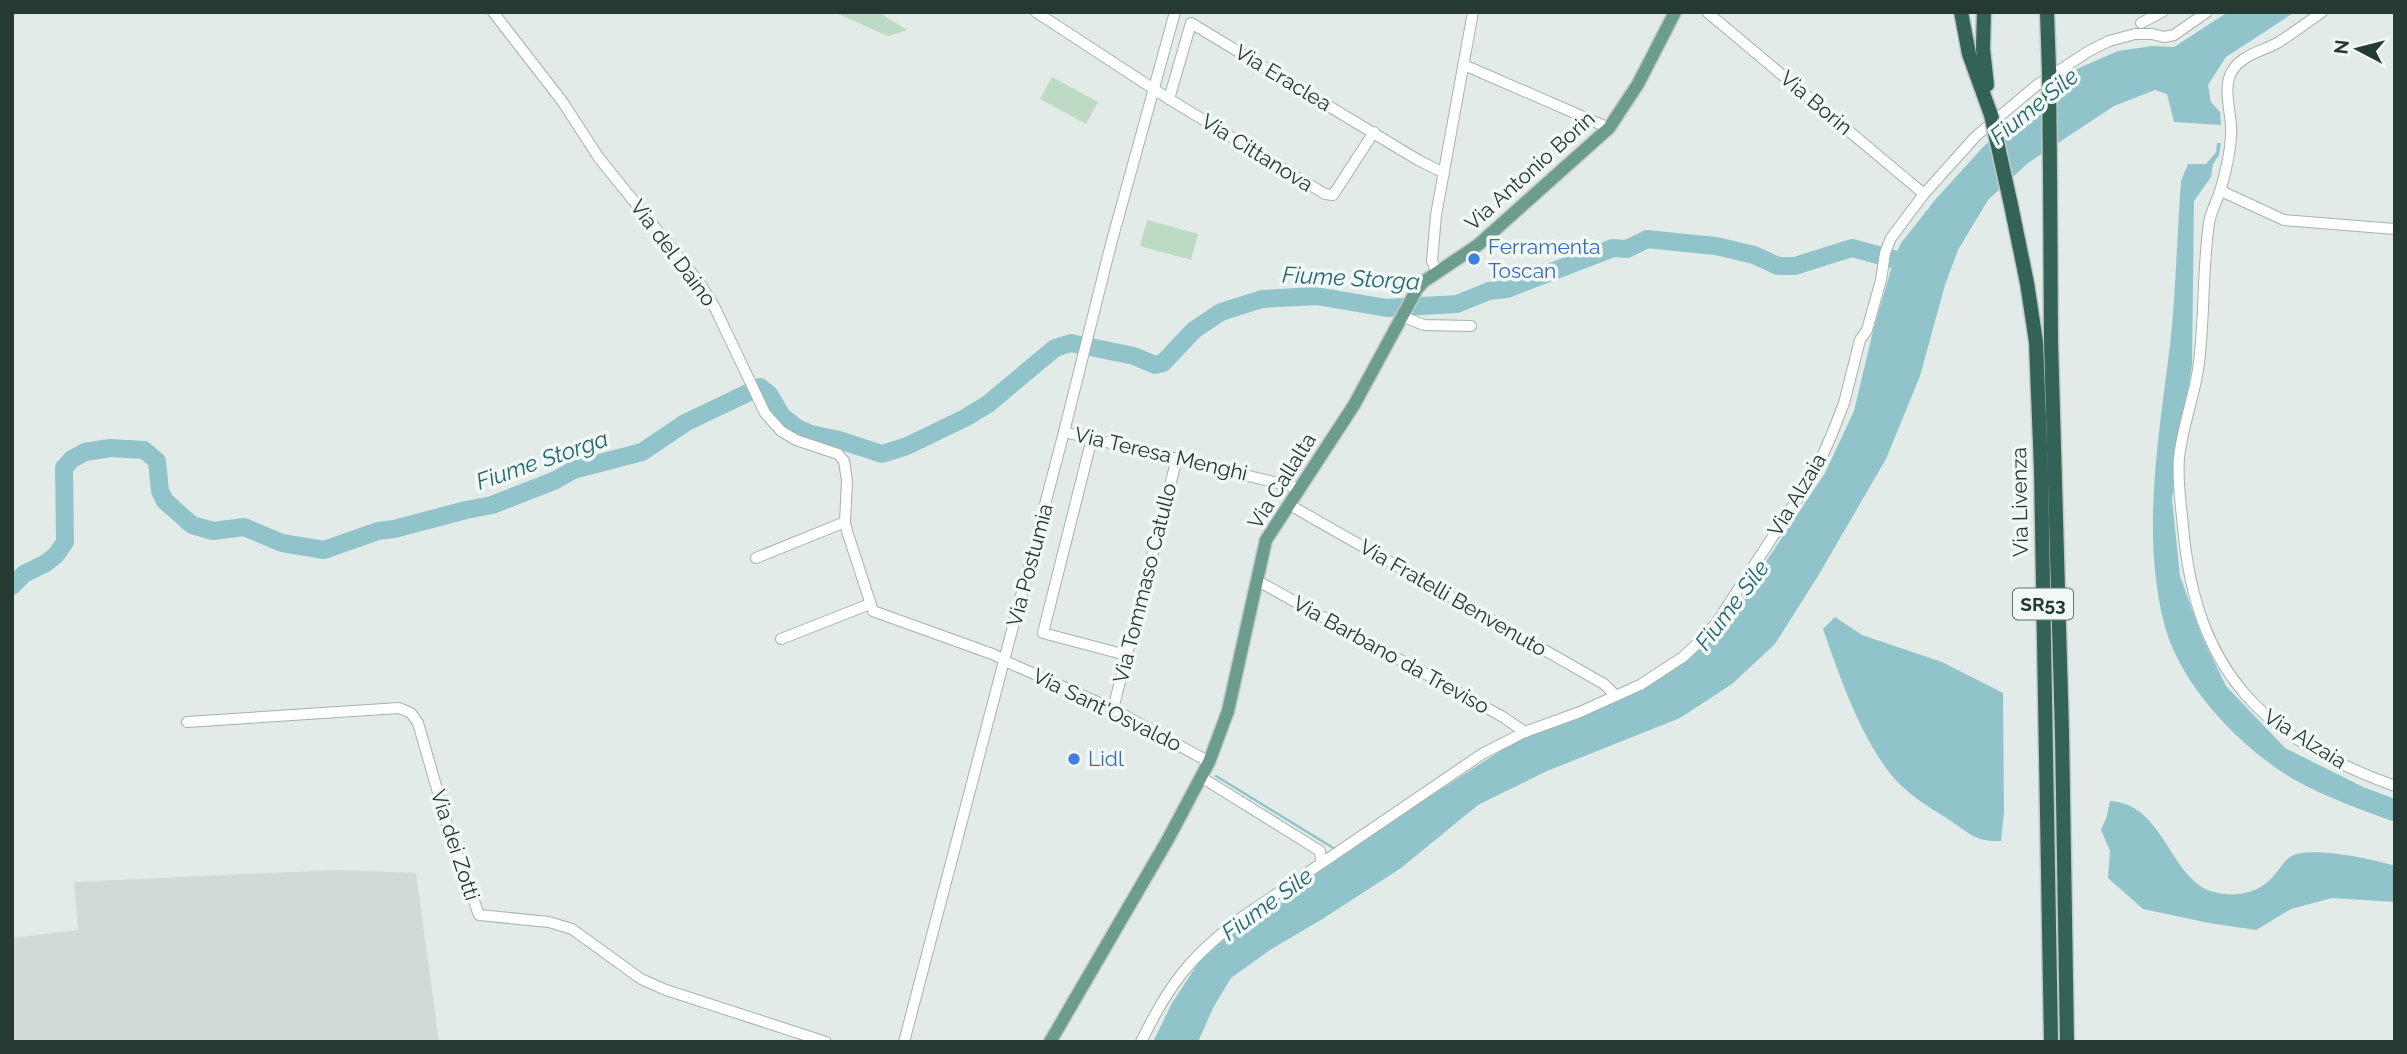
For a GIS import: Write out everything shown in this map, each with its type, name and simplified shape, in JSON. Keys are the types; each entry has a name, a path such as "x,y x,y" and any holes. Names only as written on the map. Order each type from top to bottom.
{"highway":[{"path":"1951,12 1963,46 1969,54"},
{"name":"Via Livenza","path":"1961,12 1969,54 1991,115 2027,283 2036,342 2041,470 2051,1042"},
{"path":"1984,12 1983,49 1991,115"},
{"name":"Via Livenza","path":"2049,12 2051,341 2067,1042"}],"main road":[{"name":"Via Antonio Borin","path":"1437,273 1478,245 1609,128 1638,84 1675,12"},
{"name":"Via Callalta","path":"1050,1042 1167,841 1209,762 1233,691 1266,540 1353,405 1414,294 1423,282 1437,273"}],"street":[{"name":"Via del Daino","path":"493,12 562,101 599,158 699,282 714,306 765,413 781,431 796,440 838,454 844,461 848,481 845,522 877,611"},
{"path":"1036,12 1154,89"},
{"name":"Via Postumia","path":"904,1042 1149,99 1175,12"},
{"path":"1437,273 1432,261 1436,215 1473,12"},
{"name":"Via Borin","path":"1707,12 1924,194"},
{"path":"2141,23 2162,12"},
{"name":"Via Alzaia","path":"1141,1042 1159,1004 1174,982 1210,942 1321,861 1482,754 1525,732 1616,696 1659,674 1701,640 1730,603 1821,458 1844,403 1860,340 1867,330 1891,238 1924,194 1976,136 2037,85 2089,51 2141,23 2164,37 2174,35 2193,16 2207,12"},
{"name":"Via Alzaia","path":"2322,12 2276,44 2252,53 2237,65 2230,75 2228,85 2231,134 2221,191 2209,224 2198,368 2179,459 2186,555 2191,585 2211,642 2243,693 2266,718 2316,751 2342,765 2395,786"},
{"name":"Via Eraclea","path":"1169,99 1191,23 1444,173"},
{"path":"1464,65 1609,128"},
{"name":"Via Cittanova","path":"1154,89 1329,196 1333,195 1374,132"},
{"path":"2221,191 2292,222 2395,229"},
{"path":"1401,315 1424,325 1471,326"},
{"name":"Via Teresa Menghi","path":"1064,432 1299,488"},
{"path":"1092,438 1044,633 1126,655"},
{"name":"Via Tommaso Catullo","path":"1113,709 1177,458"},
{"name":"Via Fratelli Benvenuto","path":"1288,504 1604,684 1616,696"},
{"path":"756,558 845,522"},
{"name":"Via Barbano da Treviso","path":"1256,580 1503,717 1525,732"},
{"path":"781,639 877,611 995,655 1004,661"},
{"name":"Via Sant'Osvaldo","path":"1004,661 1113,709 1209,762"},
{"name":"Via dei Zotti","path":"187,722 399,708 411,713 418,723 449,831 480,915 549,922 572,929 641,979 826,1042"},
{"path":"1201,777 1320,851 1321,861"}],"shaded area":[{"path":"334,870 416,873 439,1042 12,1042 12,938 78,930 74,882"}],"green space":[{"path":"834,12 878,12 907,30 888,36"},
{"path":"1052,77 1098,102 1086,124 1040,99"},
{"path":"1147,220 1198,234 1191,260 1140,246"}],"water":[{"name":"Fiume Sile","path":"2228,12 2295,12 2226,57 2208,85 2211,102 2220,112 2221,125 2174,122 2167,94 2155,90 2114,106 2028,163 1988,200 1958,250 1945,285 1920,376 1886,459 1775,644 1732,684 1680,718 1547,771 1478,805 1401,868 1270,950 1231,978 1213,1008 1198,1042 1153,1042 1172,1003 1199,962 1242,923 1342,853 1511,744 1601,707 1616,696 1673,670 1723,626 1825,473 1854,411 1895,256 1901,243 1935,200 1984,146 2072,71 2118,51 2152,46 2174,47"},
{"path":"2217,143 2221,143 2219,155 2213,164 2211,177 2194,201 2192,365 2172,499 2180,576 2202,637 2226,686 2285,748 2363,787 2395,799 2395,822 2297,781 2255,752 2216,714 2199,693 2172,647 2164,623 2154,554 2154,484 2172,325 2181,181 2188,164 2206,164 2216,152"},
{"path":"1835,617 1862,635 1942,662 2003,693 2004,812 2001,841 1985,840 1967,832 1916,798 1889,772 1859,721 1823,629"},
{"path":"2110,801 2128,805 2143,815 2187,874 2199,885 2214,892 2240,894 2256,889 2270,880 2290,857 2311,852 2357,857 2395,866 2395,902 2332,898 2291,909 2256,930 2143,909 2108,878 2110,851 2101,830"}],"waterway":[{"name":"Fiume Storga","path":"12,586 24,574 56,555 65,542 64,468 72,459 85,452 110,448 144,450 157,461 160,491 165,501 192,525 213,531 244,527 282,543 324,550 378,531 492,505 556,480 573,470 642,452 685,423 760,387 769,394 782,416 797,428 882,454 907,446 988,404 1055,348 1071,343 1134,356 1155,365 1163,363 1194,330 1221,312 1262,299 1316,296 1387,308 1457,304 1489,291 1507,289 1613,248 1627,249 1647,239 1716,246 1754,255 1778,266 1795,266 1852,248 1915,265"},
{"path":"1216,776 1335,849"}],"place":[{"name":"Ferramenta Toscan","path":"1474,259"},
{"name":"Lidl","path":"1074,759"}]}
